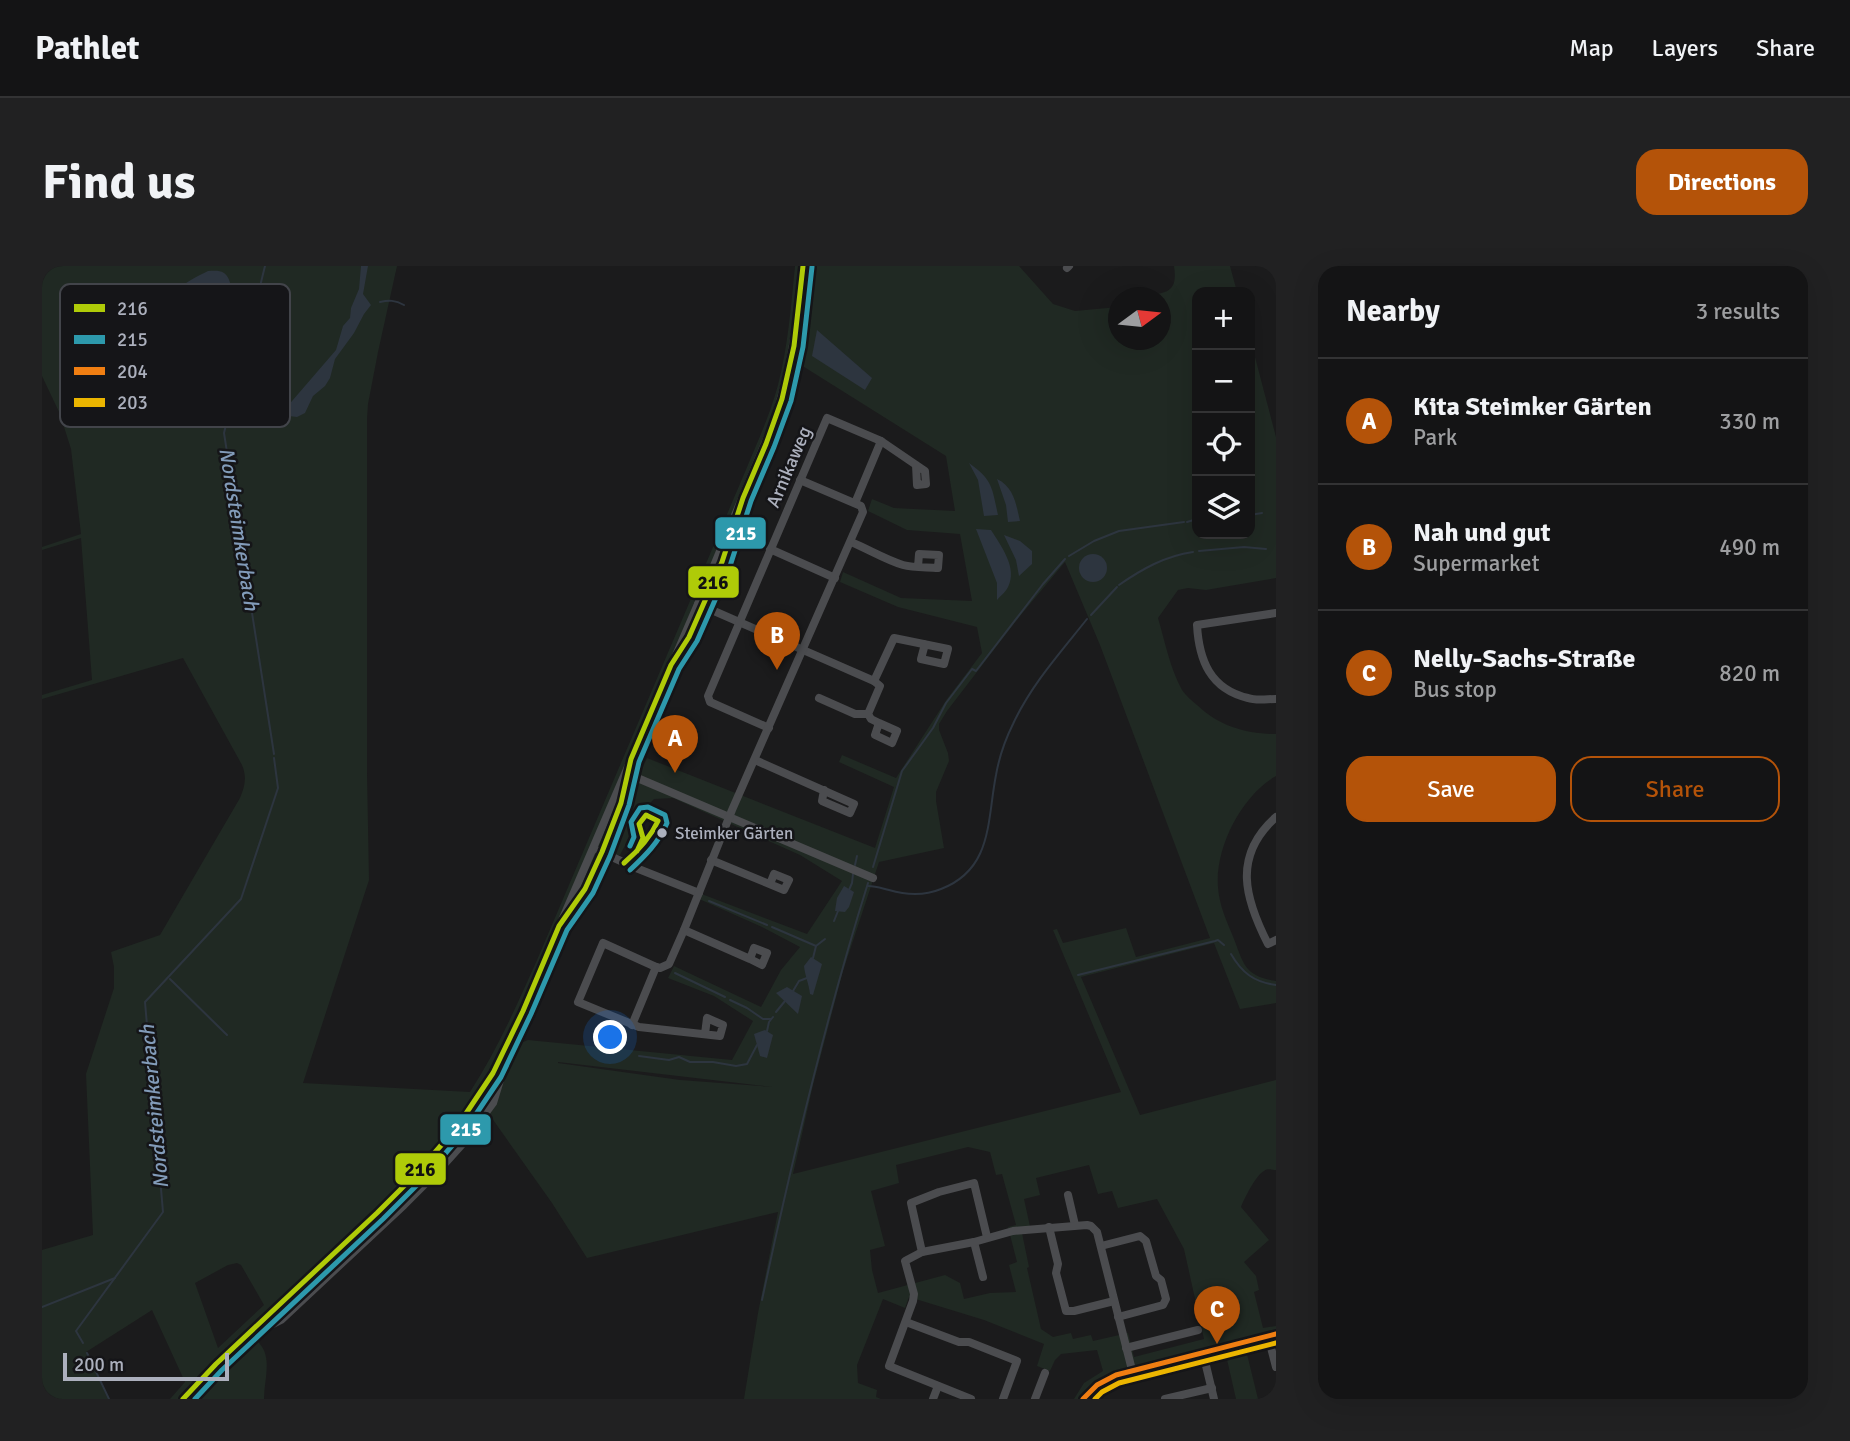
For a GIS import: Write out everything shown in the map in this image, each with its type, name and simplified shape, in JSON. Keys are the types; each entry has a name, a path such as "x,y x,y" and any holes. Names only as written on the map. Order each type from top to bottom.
{"street":[{"path":"183,1399 250,1332 259,1326 281,1320 404,1205 465,1141 493,1103 500,1080 502,1056 671,665 689,637 728,547 743,498 782,399 794,346 803,266"},
{"name":"Arnikaweg","path":"769,728 710,702 708,695 827,418 881,441"},
{"path":"855,503 881,441 916,465"},
{"path":"705,1034 632,1025 578,1002 603,943 656,967 669,964 729,817 851,542 863,512 862,506 800,480"},
{"path":"851,542 904,565 918,566"},
{"path":"770,549 835,578"},
{"path":"701,605 877,683"},
{"path":"1276,612 1197,625 1201,657 1212,677 1225,688 1249,699 1276,699"},
{"path":"868,715 894,638 915,642 948,649 944,664 921,659 925,644"},
{"path":"819,698 855,714 868,715 879,723"},
{"path":"559,926 585,889 602,852 617,813 631,759"},
{"path":"755,760 824,790"},
{"path":"635,778 873,878"},
{"path":"1272,942 1253,914 1247,890 1247,868 1255,843 1276,817"},
{"path":"593,848 699,893"},
{"path":"711,860 770,884"},
{"path":"684,930 750,959"},
{"path":"632,1025 656,967"},
{"path":"922,1252 911,1203 974,1183 987,1237"},
{"path":"1068,1195 1075,1225"},
{"path":"971,1399 889,1366 914,1297 905,1261 922,1252 1013,1231 1087,1224 1094,1228 1101,1246 1132,1370"},
{"path":"1049,1227 1058,1264 1056,1273 1066,1311 1114,1301"},
{"path":"1101,1246 1140,1236 1146,1241 1166,1299 1163,1306 1118,1317"},
{"path":"974,1242 983,1277"},
{"path":"906,1322 959,1342 969,1342 1017,1362 1003,1399"},
{"path":"1126,1348 1198,1330"},
{"path":"1083,1399 1099,1383 1132,1370 1272,1335 1276,1367"},
{"path":"1203,1353 1214,1399"},
{"path":"1035,1399 1045,1373"},
{"path":"933,1399 938,1386"},
{"path":"1165,1399 1212,1388"}],"shaded area":[{"path":"42,266 397,266 367,419 369,880 303,1083 470,1092 498,1044 537,960 763,429 781,370 795,266 1019,266 1053,304 1075,311 1108,308 1108,350 1171,350 1171,287 1175,275 1174,266 1230,266 1236,287 1192,287 1192,539 1255,539 1255,357 1276,437 1276,578 1206,590 1178,590 1158,618 1174,673 1189,698 1224,723 1244,730 1276,734 1276,776 1252,796 1233,824 1221,856 1218,887 1224,913 1247,968 1258,976 1276,981 1276,1003 1240,1009 1214,943 1081,977 1140,1115 1276,1080 1276,1170 1261,1173 1241,1207 1269,1240 1244,1262 1256,1276 1259,1290 1254,1292 1263,1328 1276,1326 1276,1342 1246,1350 1258,1399 1236,1399 1226,1355 1117,1382 1092,1399 1074,1399 1084,1383 1103,1371 1097,1350 1061,1354 1050,1371 1037,1366 1044,1344 984,1320 909,1297 905,1308 883,1299 857,1365 858,1383 877,1390 876,1397 881,1399 744,1399 778,1212 587,1258 484,1107 449,1156 256,1340 265,1353 267,1367 264,1399 170,1399 185,1382 152,1310 86,1352 108,1399 42,1399 42,1250 93,1235 86,1074 114,988 111,952 160,935 240,798 245,778 242,765 183,658 42,699 42,695 92,680 81,538 42,550 42,547 81,534 71,449 64,427 290,427 290,284 60,284 60,414 42,376","holes":["801,365 946,456 955,511 894,508 872,499 868,511 907,530 960,534 972,601 901,598 843,572 840,582 898,607 977,627 982,653 947,699 896,778 842,755 839,762 894,787 875,848 647,758 609,856 620,855 633,830 634,820 654,799 673,798 800,855 842,881 807,934 699,893 697,898 800,947 781,970 761,1007 674,966 668,978 714,996 753,1021 732,1060 528,1040 521,1043 780,436","1065,562 1100,645 1210,938 1136,957 1126,928 1063,943 1057,929 1053,930 1121,1092 793,1174 843,971 879,862 944,848 936,792 949,761 939,724 1020,616","558,1062 773,1087 680,1080","968,1147 990,1152 996,1175 1002,1174 1016,1225 1008,1227 1017,1262 1009,1265 1016,1292 990,1293 964,1299 960,1283 945,1275 878,1293 870,1250 885,1246 871,1191 899,1183 896,1165","1089,1165 1098,1194 1112,1191 1118,1208 1157,1199 1184,1249 1204,1339 1134,1357 1128,1333 1093,1341 1091,1335 1073,1339 1071,1333 1053,1337 1041,1329 1022,1233 1031,1231 1024,1199 1040,1195 1036,1178","237,1263 241,1265 264,1305 218,1348 195,1283"]},
{"path":"361,266 368,266 363,294 371,305 335,359 325,386 313,396 305,413 297,417 290,416 290,403 336,350 359,289"},
{"path":"208,271 216,271 224,273 230,284 186,284"},
{"path":"817,330 872,378 865,390 812,356"},
{"path":"969,463 990,485 998,515 984,516 978,480"},
{"path":"997,479 1011,491 1020,521 1008,522 1006,505"},
{"path":"976,529 991,530 1010,565 1011,580 1006,591 997,600 997,583"},
{"path":"1004,535 1020,541 1032,551 1032,564 1019,576 1016,560"},
{"path":"1093,554 1103,558 1107,568 1103,578 1093,582 1083,578 1079,568 1083,558"},
{"path":"844,886 854,892 849,907 845,912 835,911 837,898"},
{"path":"811,957 822,964 813,995 810,994 804,966"},
{"path":"787,987 802,996 798,1014 776,993"},
{"path":"765,1030 773,1035 767,1058 760,1056 754,1034"}],"waterway":[{"name":"Nordsteimkerbach","path":"261,284 265,266"},
{"path":"380,302 392,301 404,305"},
{"name":"Nordsteimkerbach","path":"225,427 224,433 274,754"},
{"path":"1255,514 1262,513"},
{"path":"1187,522 1192,520"},
{"path":"1069,556 1094,541 1119,531 1184,522"},
{"path":"1199,551 1244,547 1266,549"},
{"path":"1119,585 1154,564 1193,552"},
{"path":"873,867 902,771 933,728 946,703 972,669 976,671 1065,559"},
{"path":"1091,615 1117,587"},
{"path":"868,886 922,894 941,889 958,880 970,869 985,841 997,769 1010,730 1037,683 1087,619"},
{"name":"Nordsteimkerbach","path":"83,1343 76,1331 163,1212 145,1002 241,899 278,788 274,758"},
{"path":"855,865 857,856"},
{"path":"849,890 853,874"},
{"path":"762,1300 810,1090 868,883"},
{"path":"709,901 767,925"},
{"path":"834,921 838,911"},
{"path":"772,927 816,946 825,939"},
{"path":"1078,975 1218,940 1224,945"},
{"path":"813,958 816,946"},
{"path":"1231,954 1249,975 1261,982 1276,985"},
{"path":"675,973 725,997"},
{"path":"793,991 799,981 807,978"},
{"path":"170,979 227,1035"},
{"path":"730,1000 763,1019 771,1019"},
{"path":"776,1012 785,1001"},
{"path":"767,1031 773,1017"},
{"path":"639,1056 669,1060 679,1057 690,1062 736,1066 747,1064 757,1045"},
{"path":"42,1307 115,1278"},
{"name":"Nordsteimkerbach","path":"87,1353 109,1399"}],"transit line":[{"name":"216","path":"183,1399 216,1364 417,1173 457,1127 493,1073 559,926 585,889 602,852 621,803 631,759 671,665 689,637 722,562 743,498 782,399 794,346 803,266"},
{"name":"215","path":"195,1399 222,1370 423,1179 464,1132 501,1077 567,930 593,893 610,856 629,805 639,762 679,669 697,641 730,566 751,501 791,401 803,347 812,267"},
{"name":"215","path":"630,846 634,837 631,822 640,808 648,807 665,815 667,823 660,836 630,870"},
{"name":"216","path":"624,863 634,854 639,849 658,821 646,815 639,824 643,838 637,851"},
{"name":"204","path":"1083,1399 1097,1385 1116,1375 1276,1334"},
{"name":"203","path":"1095,1399 1119,1383 1276,1343"}],"place":[{"name":"Nah und gut","path":"777,670"},
{"name":"Kita Steimker Gärten","path":"675,773"},
{"name":"Steimker Gärten","path":"662,833"},
{"name":"Nelly-Sachs-Straße","path":"1217,1344"}]}
